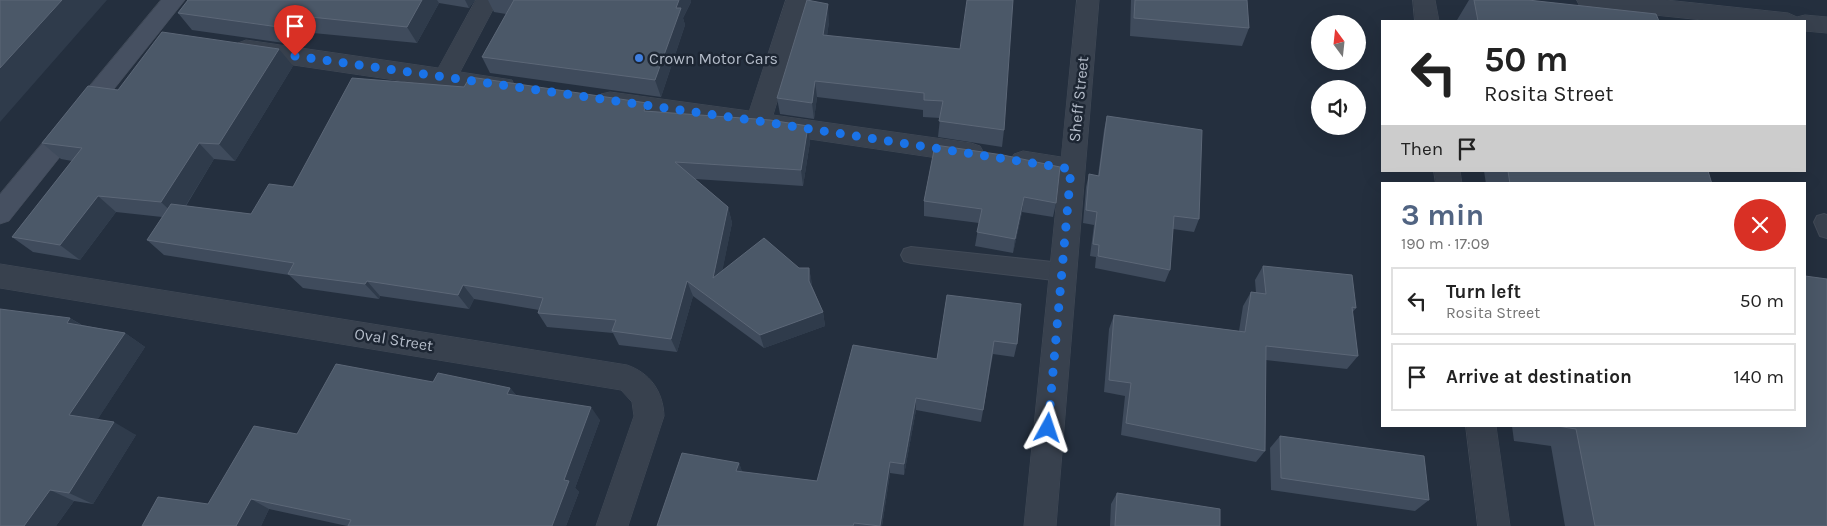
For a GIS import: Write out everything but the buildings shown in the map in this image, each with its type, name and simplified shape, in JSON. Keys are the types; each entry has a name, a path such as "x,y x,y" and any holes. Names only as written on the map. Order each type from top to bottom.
{"street":[{"path":"0,213 174,0"},
{"path":"444,79 486,0"},
{"path":"758,121 796,0"},
{"name":"Sheff Street","path":"1040,526 1071,169 1088,0"},
{"path":"1424,0 1427,20"},
{"path":"1588,0 1778,20"},
{"path":"1806,23 1827,25"},
{"path":"146,34 175,38"},
{"path":"223,46 523,89"},
{"path":"591,98 758,121 1071,169"},
{"name":"Oval Street","path":"0,276 627,378 641,388 649,405 649,416 612,526"},
{"path":"1481,427 1494,526"}],"lane":[{"path":"911,255 1062,272"}],"place":[{"name":"Crown Motor Cars","path":"639,58"}],"route":[{"path":"295,56 444,79 758,121 1071,169 1048,428"}]}
